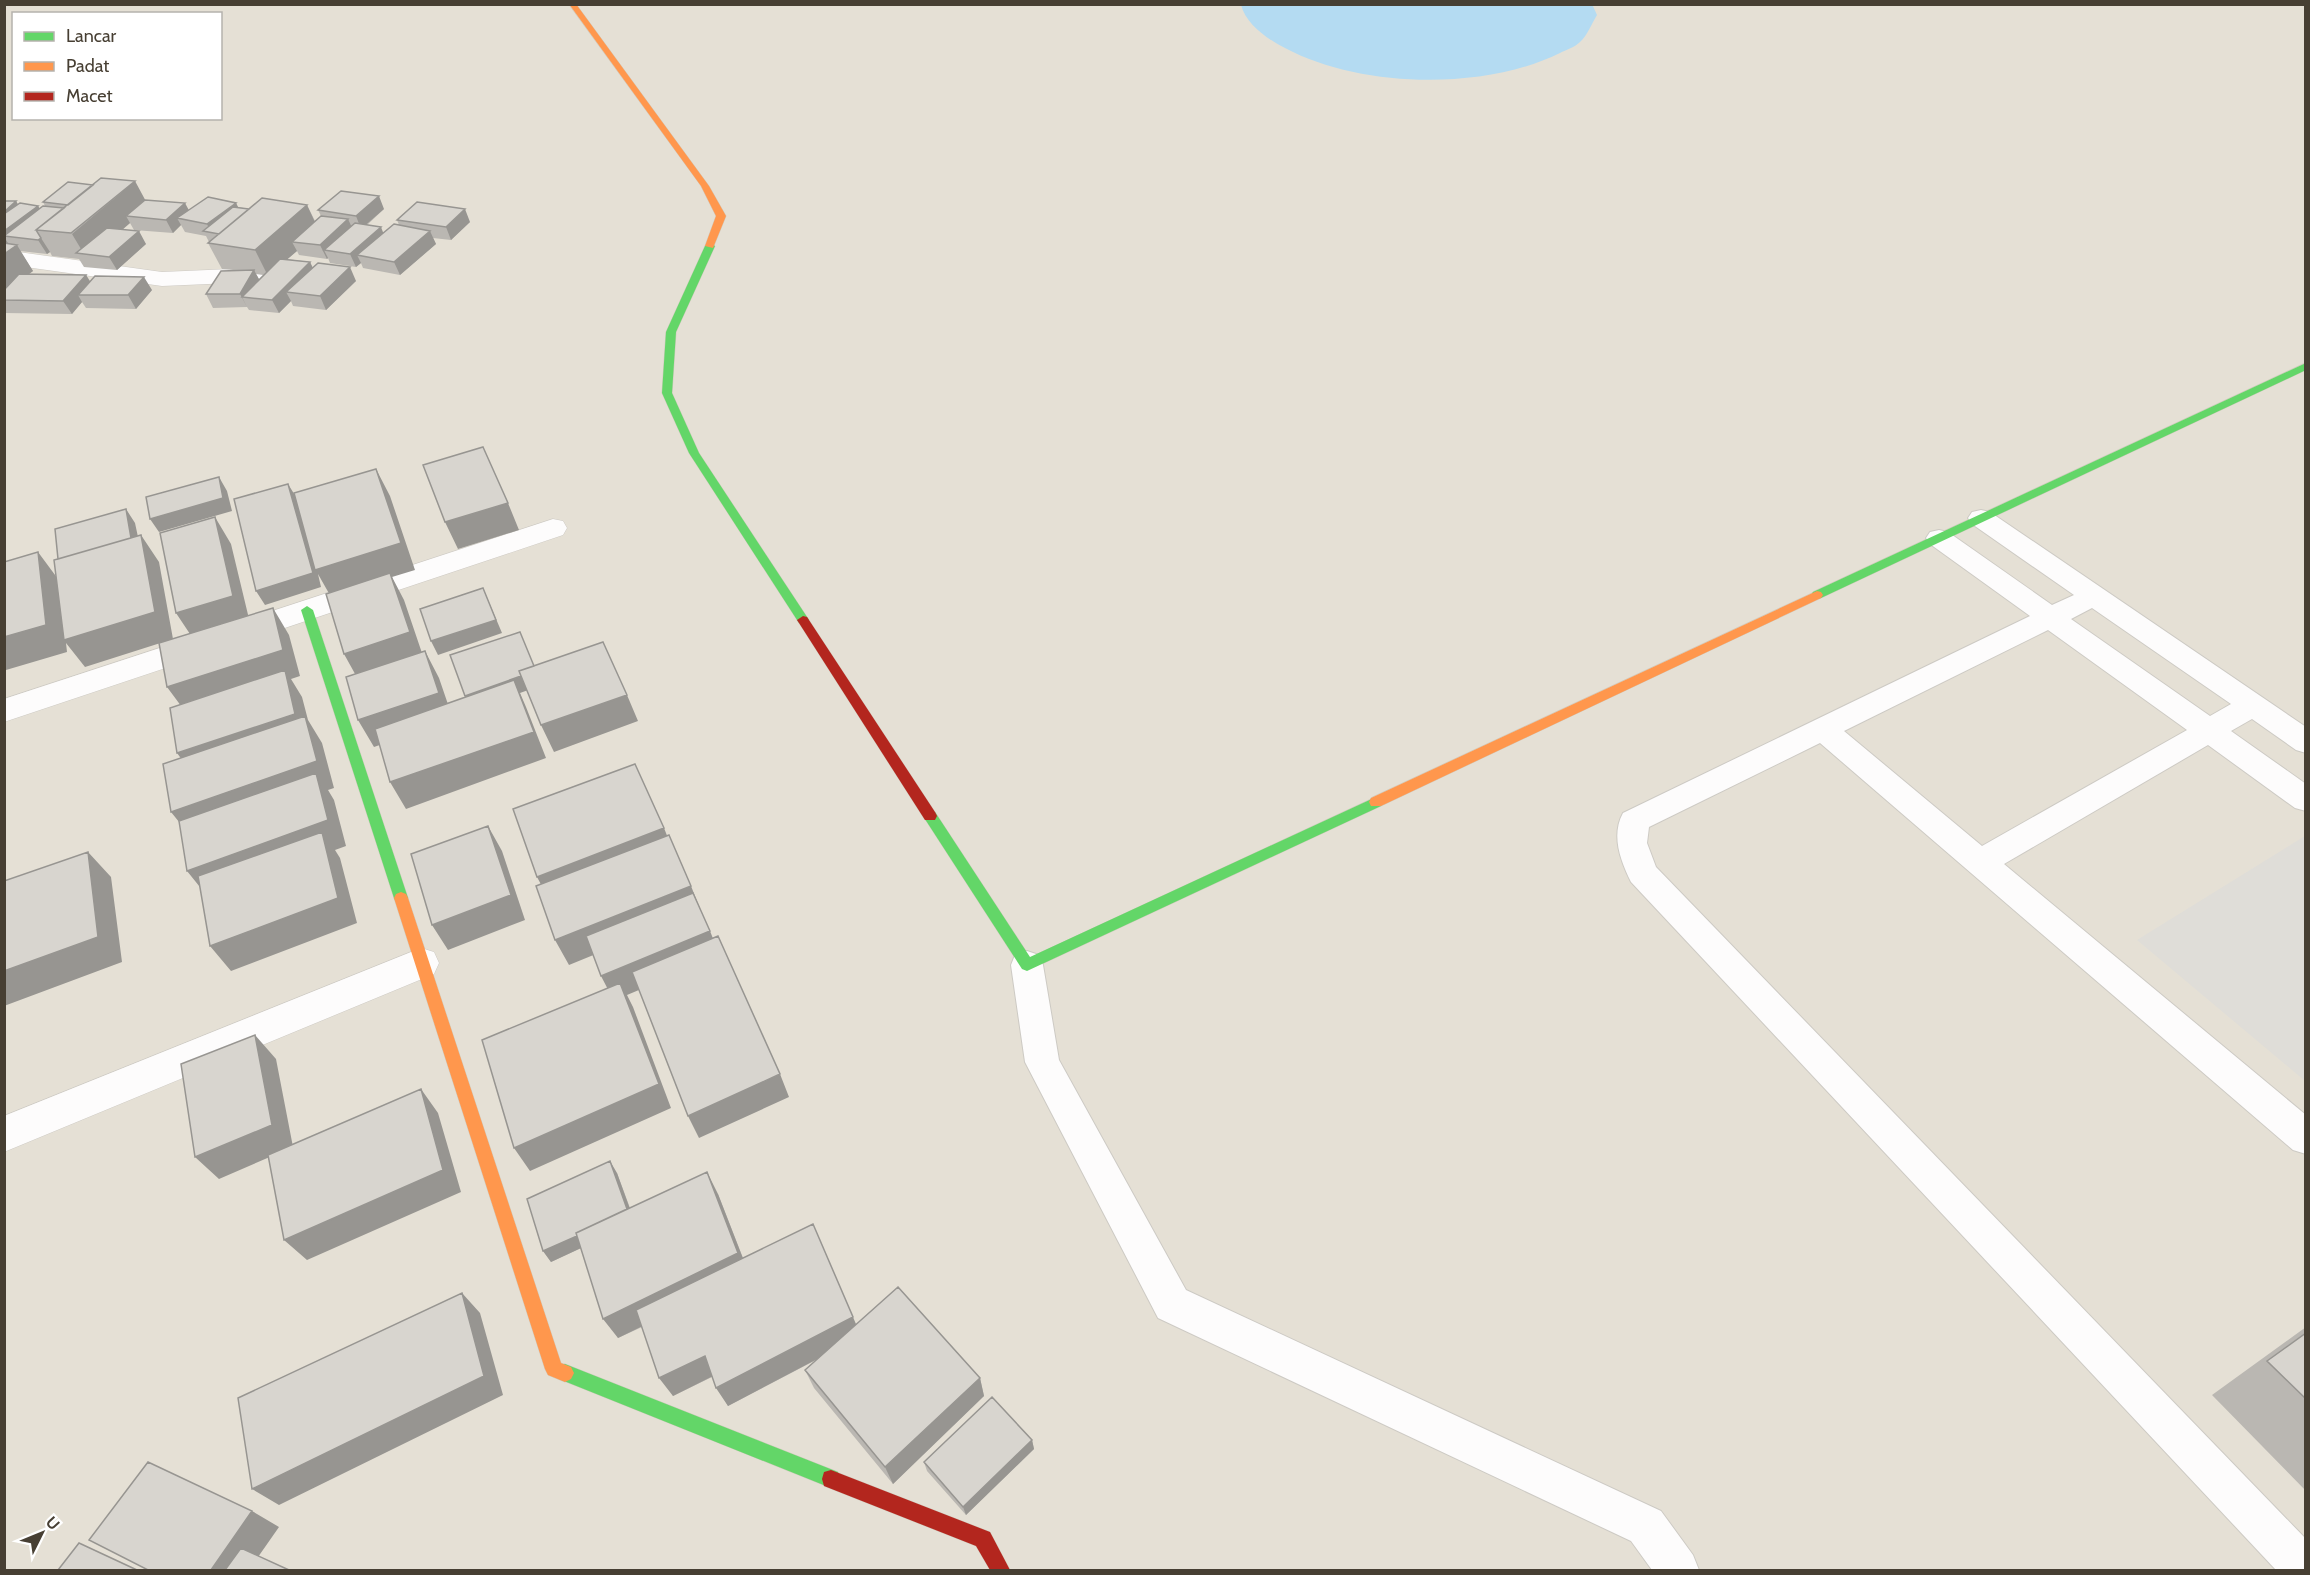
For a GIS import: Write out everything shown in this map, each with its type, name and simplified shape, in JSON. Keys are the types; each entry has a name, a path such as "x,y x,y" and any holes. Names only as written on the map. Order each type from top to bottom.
{"street":[{"path":"572,4 705,186 720,216 708,250 671,332 666,393 694,453 1027,965 2306,366"},
{"path":"4,257 162,279 254,275"},
{"path":"4,711 553,528"},
{"path":"306,610 554,1369 983,1539 1000,1570"},
{"path":"5,1134 421,963"}],"lane":[{"path":"1981,518 2306,742"},
{"path":"1939,538 2306,800"},
{"path":"2094,596 1634,821 1632,843 1642,873 2305,1570"},
{"path":"1980,862 2253,705"},
{"path":"1823,729 2306,1138"},
{"path":"1027,965 1042,1062 1172,1304 1646,1526 1678,1570"}],"shaded area":[{"path":"5,5 2305,5 2305,1570 5,1570"},
{"path":"2305,836 2305,1081 2137,940"}],"water":[{"path":"1592,4 1597,15 1585,36 1576,45 1560,53 1529,65 1495,74 1459,79 1422,80 1349,71 1315,61 1285,48 1264,35 1252,25 1241,5"}],"building":[{"path":"101,178 135,181 71,233 36,230"},
{"path":"68,182 93,185 68,205 43,202"},
{"path":"341,191 379,196 356,216 318,210"},
{"path":"208,197 236,203 207,224 177,218"},
{"path":"262,198 307,205 255,250 208,243"},
{"path":"145,200 185,203 166,220 126,216"},
{"path":"4,201 16,201 4,212"},
{"path":"417,202 465,209 446,227 397,220"},
{"path":"20,203 38,206 4,231 4,214"},
{"path":"43,206 64,208 36,230 41,238 38,240 4,236"},
{"path":"233,207 249,209 219,234 203,231"},
{"path":"321,216 348,219 320,245 292,242"},
{"path":"355,223 381,227 350,254 324,250"},
{"path":"394,224 430,231 394,262 357,255"},
{"path":"107,228 139,231 109,257 76,253"},
{"path":"4,243 17,245 4,254"},
{"path":"280,259 310,262 272,300 242,297"},
{"path":"318,263 350,267 320,296 286,292"},
{"path":"254,270 240,294 206,294 221,271"},
{"path":"19,274 86,275 63,301 4,300 4,290"},
{"path":"95,276 144,277 128,295 78,295"},
{"path":"483,447 508,503 445,522 423,465"},
{"path":"376,469 401,543 315,570 294,493"},
{"path":"219,477 223,498 150,519 146,497"},
{"path":"288,484 313,573 256,591 234,499"},
{"path":"126,509 131,538 58,559 55,529"},
{"path":"215,517 233,596 176,613 160,533"},
{"path":"141,535 155,612 64,640 54,560"},
{"path":"38,552 46,625 4,637 4,562"},
{"path":"390,573 410,632 344,654 326,594"},
{"path":"483,588 496,620 431,641 420,609"},
{"path":"273,608 283,650 167,687 159,643"},
{"path":"520,632 534,666 519,671 521,676 465,696 450,655"},
{"path":"603,642 627,695 541,725 519,671"},
{"path":"425,651 439,693 358,720 346,677"},
{"path":"285,670 295,714 177,753 170,708"},
{"path":"514,680 534,732 390,782 375,729"},
{"path":"305,716 317,761 171,812 163,764"},
{"path":"635,764 664,828 537,877 513,809"},
{"path":"316,773 328,820 187,871 179,821"},
{"path":"488,826 511,895 432,925 411,854"},
{"path":"322,832 338,898 210,946 198,876"},
{"path":"669,835 691,886 555,940 536,886"},
{"path":"88,852 98,937 4,971 4,881"},
{"path":"693,893 710,931 601,976 586,936"},
{"path":"718,936 780,1074 688,1116 632,972"},
{"path":"620,983 659,1084 514,1148 482,1040"},
{"path":"255,1035 272,1125 195,1157 181,1064"},
{"path":"421,1089 443,1170 284,1240 268,1155"},
{"path":"610,1161 627,1209 543,1251 527,1199"},
{"path":"707,1172 738,1253 603,1319 576,1233"},
{"path":"813,1224 853,1317 716,1388 705,1356 659,1378 636,1310"},
{"path":"898,1287 980,1378 885,1467 805,1370"},
{"path":"462,1293 484,1376 252,1489 238,1398"},
{"path":"2306,1333 2306,1399 2267,1361"},
{"path":"992,1397 1032,1440 963,1507 924,1462"},
{"path":"148,1462 252,1511 211,1570 148,1570 89,1540"},
{"path":"79,1543 137,1570 58,1570"},
{"path":"241,1548 289,1570 225,1570"}],"traffic: fast":[{"path":"710,246 671,332 667,393 694,453 803,620"},
{"path":"1817,595 2306,366"},
{"path":"307,610 401,898"},
{"path":"930,816 1027,965 1376,802"},
{"path":"565,1373 831,1479"}],"traffic: slow":[{"path":"572,4 705,186 721,216 710,246"},
{"path":"1376,802 1817,595"},
{"path":"401,898 554,1369 565,1373"}],"traffic: jam":[{"path":"803,620 930,816"},
{"path":"831,1479 983,1539 1000,1570"}]}
